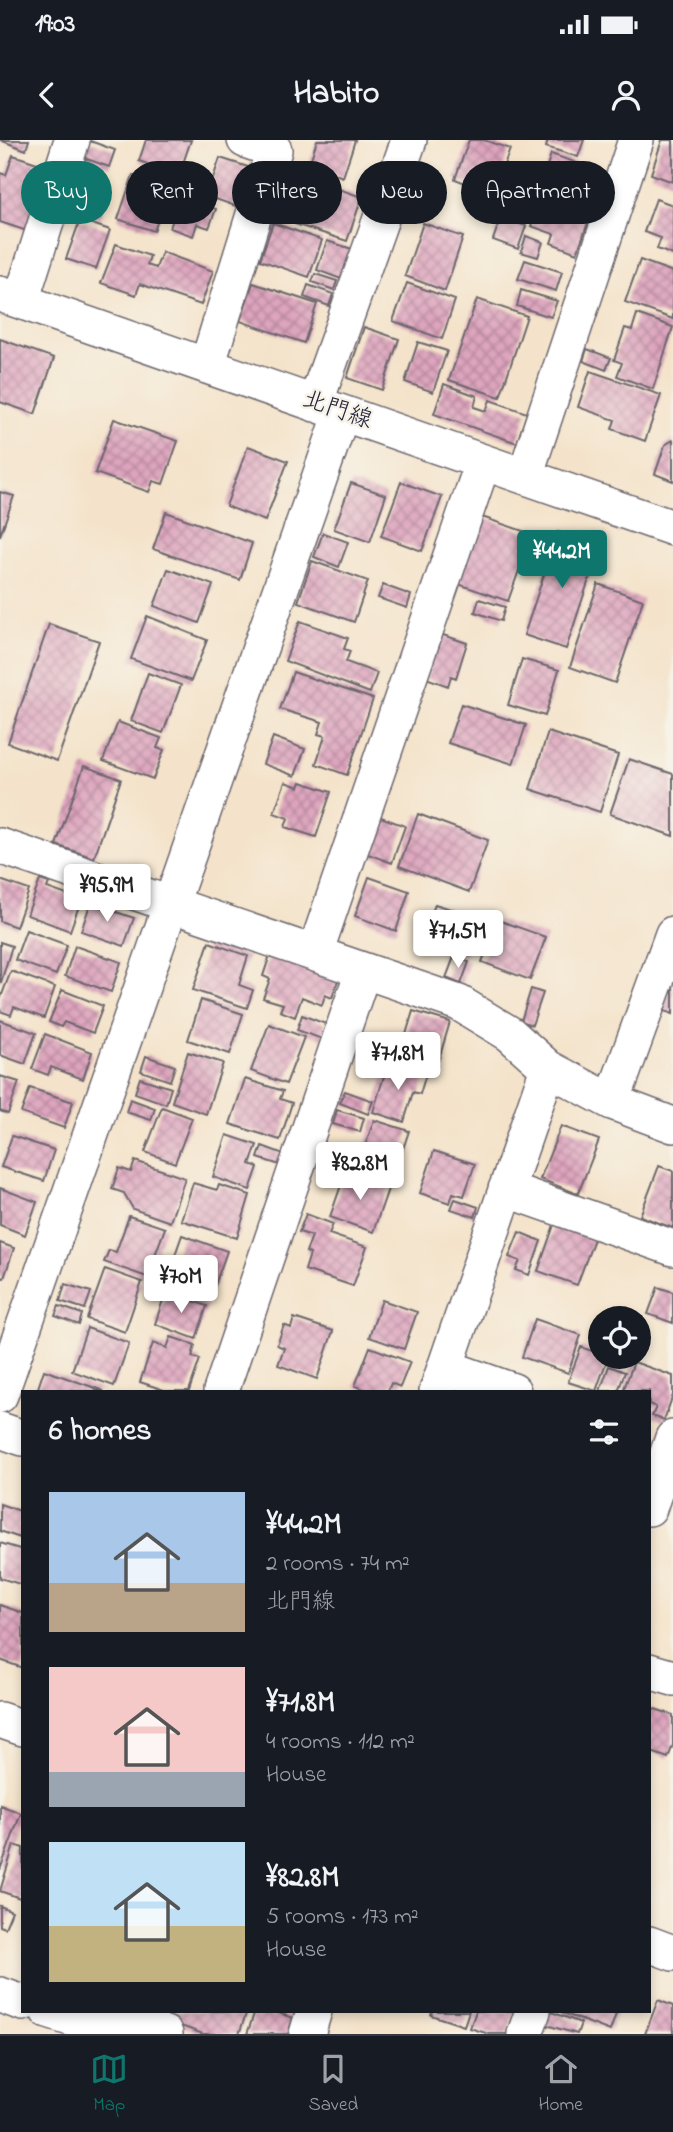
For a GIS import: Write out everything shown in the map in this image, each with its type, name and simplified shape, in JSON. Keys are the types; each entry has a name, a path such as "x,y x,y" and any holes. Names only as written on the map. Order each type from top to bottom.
{"street":[{"path":"10,298 72,140"},
{"path":"207,366 274,150 245,140"},
{"path":"0,1395 169,905 329,408 410,140"},
{"path":"525,476 636,140"},
{"name":"北門線","path":"10,298 673,527"},
{"path":"315,953 483,461"},
{"path":"0,846 459,1003 510,1034 548,1068 612,1102 673,1125"},
{"path":"612,1102 673,934"},
{"path":"222,1390 363,971"},
{"path":"507,1390 441,1379 548,1068"},
{"path":"506,1189 673,1248"},
{"path":"0,1430 21,1437"},
{"path":"651,1500 666,1444"},
{"path":"651,1672 673,1678"},
{"path":"0,1720 21,1727"},
{"path":"651,1945 673,1953"},
{"path":"0,1995 21,2002"},
{"path":"58,2013 165,2034"},
{"path":"307,2034 313,2013"},
{"path":"525,2034 532,2013"}],"building":[{"path":"0,140 29,140 26,150"},
{"path":"146,140 191,140 184,161 139,161"},
{"path":"317,140 355,140 343,177 342,161 310,161"},
{"path":"469,140 484,140 510,149 505,161 461,161"},
{"path":"548,140 584,140 578,157 546,147"},
{"path":"662,140 673,140 673,182 651,174"},
{"path":"90,141 115,150 111,161 84,158"},
{"path":"551,154 571,161 549,161"},
{"path":"13,155 31,161 21,161 21,224 33,224 30,232 0,222 0,173 6,175"},
{"path":"220,158 232,162 232,205 218,200"},
{"path":"461,162 461,181 455,179"},
{"path":"342,190 356,195 356,215 347,241 295,224 342,224"},
{"path":"126,196 126,222 118,219"},
{"path":"656,199 673,205 673,255 657,249 661,238 644,232"},
{"path":"79,224 92,224 110,230 96,269 66,259"},
{"path":"133,224 157,224 154,231"},
{"path":"171,224 197,224 193,236 170,228"},
{"path":"273,224 322,240 309,277 260,260"},
{"path":"423,224 463,237 445,291 405,276"},
{"path":"499,224 526,226 518,249 493,240"},
{"path":"587,224 577,253 551,243 554,234 531,226"},
{"path":"526,236 543,242 538,257 521,252"},
{"path":"327,241 352,249 341,279 317,270"},
{"path":"116,244 150,256 147,265 156,268 162,252 213,271 201,305 140,284 136,295 101,283"},
{"path":"525,260 562,272 556,291 518,279"},
{"path":"640,260 673,272 673,319 625,302"},
{"path":"315,274 337,281 334,290 312,282"},
{"path":"253,283 317,304 304,343 240,321"},
{"path":"407,283 455,300 442,339 393,321"},
{"path":"308,285 333,294 329,306 304,297"},
{"path":"521,290 557,301 551,317 517,306"},
{"path":"477,299 527,316 500,397 449,380"},
{"path":"637,314 673,327 653,389 617,376 622,363 614,360 625,328 632,330"},
{"path":"364,327 399,339 382,390 347,378"},
{"path":"0,339 54,358 35,414 0,402"},
{"path":"418,342 447,351 433,392 405,382"},
{"path":"587,349 611,358 606,370 583,361"},
{"path":"590,371 661,395 645,441 612,429 615,420 578,407"},
{"path":"444,384 477,396 474,407 486,411 490,400 527,413 517,443 434,414"},
{"path":"114,419 178,441 163,484 153,481 149,492 95,473"},
{"path":"673,440 673,481 655,474 665,445"},
{"path":"248,446 288,461 265,521 226,506"},
{"path":"401,482 442,497 422,551 381,536"},
{"path":"351,483 386,495 370,542 334,529"},
{"path":"0,492 14,496 0,536"},
{"path":"166,512 252,543 240,580 153,549"},
{"path":"482,517 532,534 508,601 458,584"},
{"path":"558,532 600,546 566,649 524,635"},
{"path":"323,533 348,542 339,567 314,557"},
{"path":"312,561 368,581 354,622 298,602"},
{"path":"168,569 213,585 199,623 154,606"},
{"path":"598,584 643,600 615,683 570,667"},
{"path":"383,585 411,595 407,608 378,598"},
{"path":"479,599 505,607 501,621 475,612"},
{"path":"147,616 207,640 191,681 131,659"},
{"path":"300,621 348,638 344,649 350,651 346,662 377,673 370,693 285,661"},
{"path":"49,624 99,641 57,761 8,743"},
{"path":"440,634 467,643 456,678 451,676 448,686 426,678"},
{"path":"522,659 559,670 545,716 508,705"},
{"path":"293,672 373,699 347,775 316,764 325,736 318,734 322,722 280,709"},
{"path":"148,673 181,685 163,733 131,721"},
{"path":"461,704 526,725 513,764 448,743"},
{"path":"118,722 161,738 157,748 164,750 153,779 103,761"},
{"path":"548,732 618,755 600,812 530,789"},
{"path":"273,737 305,749 295,776 263,764"},
{"path":"629,759 673,774 673,836 610,814"},
{"path":"84,766 121,779 94,858 56,845"},
{"path":"285,782 299,787 301,782 331,792 316,837 285,827 288,818 274,813"},
{"path":"418,814 488,840 469,892 399,866"},
{"path":"378,816 405,826 392,863 365,853"},
{"path":"369,877 409,891 396,931 355,916"},
{"path":"0,880 29,890 16,927 0,921"},
{"path":"40,880 49,883 47,888 81,900 70,931 27,915"},
{"path":"92,899 100,902 98,906 134,918 124,946 81,931"},
{"path":"435,904 478,918 465,956 422,942"},
{"path":"498,920 546,937 530,980 482,962"},
{"path":"26,930 67,945 56,975 15,960"},
{"path":"0,942 12,946 1,982 0,982"},
{"path":"209,942 248,956 239,985 253,990 247,1008 193,990"},
{"path":"75,946 121,962 111,992 65,976"},
{"path":"270,955 338,980 332,998 325,995 322,1005 302,997 295,1017 280,1011 283,1004 263,998 270,979 263,976"},
{"path":"454,957 469,962 461,984 446,978"},
{"path":"11,971 55,987 44,1018 14,1007 11,1015 0,1011 0,1000"},
{"path":"673,982 673,1014 662,1010"},
{"path":"531,989 543,993 532,1025 521,1021"},
{"path":"62,990 103,1006 93,1033 64,1022 61,1027 49,1022"},
{"path":"201,1000 243,1014 230,1054 188,1040"},
{"path":"413,1011 450,1022 436,1069 399,1058"},
{"path":"302,1015 326,1024 322,1039 297,1030"},
{"path":"0,1020 36,1033 25,1064 0,1055"},
{"path":"269,1024 304,1037 286,1084 251,1071"},
{"path":"45,1034 92,1052 83,1079 51,1067 48,1075 32,1069"},
{"path":"188,1052 223,1063 206,1114 172,1102"},
{"path":"146,1056 175,1066 170,1081 141,1071"},
{"path":"388,1063 426,1074 420,1094 413,1092 404,1122 373,1112"},
{"path":"0,1076 19,1082 8,1114 0,1111"},
{"path":"140,1078 171,1088 166,1104 135,1093"},
{"path":"245,1079 283,1091 280,1099 292,1103 280,1140 230,1124"},
{"path":"30,1088 73,1102 64,1128 21,1113"},
{"path":"345,1091 373,1101 368,1114 340,1103"},
{"path":"130,1099 155,1108 151,1120 126,1112"},
{"path":"162,1107 192,1118 175,1163 145,1152"},
{"path":"337,1110 364,1118 360,1132 333,1124"},
{"path":"374,1120 409,1131 395,1173 360,1161"},
{"path":"561,1126 599,1140 578,1194 540,1179"},
{"path":"227,1135 257,1145 250,1164 258,1167 250,1190 213,1177"},
{"path":"12,1136 54,1150 44,1181 1,1167"},
{"path":"262,1146 284,1154 280,1165 258,1158"},
{"path":"434,1151 475,1164 464,1196 453,1193 450,1203 420,1193"},
{"path":"135,1161 185,1178 170,1222 133,1209 124,1193 112,1189 119,1168 131,1172"},
{"path":"659,1166 673,1171 673,1228 640,1216"},
{"path":"346,1171 389,1186 373,1232 330,1217"},
{"path":"193,1183 217,1190 219,1185 250,1195 237,1238 181,1220"},
{"path":"0,1188 37,1202 25,1235 0,1225"},
{"path":"455,1199 478,1207 475,1217 451,1209"},
{"path":"306,1214 333,1224 329,1234 367,1247 353,1286 305,1270 310,1254 306,1252 312,1236 299,1232"},
{"path":"129,1216 165,1228 147,1277 104,1262 109,1250 116,1252"},
{"path":"555,1222 595,1236 577,1285 538,1271"},
{"path":"519,1232 541,1241 529,1275 516,1270 520,1261 509,1257"},
{"path":"182,1235 227,1251 214,1288 169,1272"},
{"path":"0,1243 14,1248 4,1278 0,1277"},
{"path":"105,1269 142,1282 125,1332 87,1319"},
{"path":"65,1284 91,1292 85,1309 60,1301"},
{"path":"658,1287 673,1292 673,1323 651,1315 651,1306"},
{"path":"166,1291 207,1306 196,1339 155,1324"},
{"path":"382,1300 417,1312 404,1349 369,1337"},
{"path":"59,1306 82,1314 79,1325 55,1316"},
{"path":"294,1318 333,1331 317,1379 278,1365 284,1348 277,1345 284,1325 291,1328"},
{"path":"535,1319 581,1335 568,1373 522,1357"},
{"path":"87,1328 129,1343 114,1386 72,1371"},
{"path":"171,1337 195,1345 192,1357 200,1359 189,1390 164,1390 140,1382 153,1343 167,1348"},
{"path":"370,1347 410,1362 400,1387 391,1383 388,1390 366,1390 355,1386"},
{"path":"581,1347 588,1350 588,1369 604,1369 596,1390 568,1382"},
{"path":"651,1368 673,1376 673,1395 664,1420 652,1416 656,1407 651,1405 651,1390 623,1390 631,1369"},
{"path":"608,1369 625,1372 618,1390 600,1390"},
{"path":"44,1370 101,1390 37,1390"},
{"path":"0,1504 21,1511 21,1538 0,1531"},
{"path":"0,1543 21,1549 21,1584 0,1578"},
{"path":"0,1605 21,1612 21,1667 0,1660"},
{"path":"651,1708 673,1715 673,1745 668,1758 651,1752"},
{"path":"0,1805 21,1813 0,1870"},
{"path":"14,1845 21,1847 21,1898 0,1891"},
{"path":"0,1906 12,1911 5,1928 0,1926"},
{"path":"658,2000 673,2006 673,2034 645,2034"},
{"path":"145,2013 246,2013 239,2034 203,2034"},
{"path":"254,2013 279,2013 293,2018 288,2034 247,2034"},
{"path":"432,2013 468,2013 464,2026"},
{"path":"475,2013 514,2013 507,2034 489,2034 470,2028"},
{"path":"548,2013 581,2023 577,2034 543,2024"},
{"path":"563,2013 616,2013 610,2031"}]}
